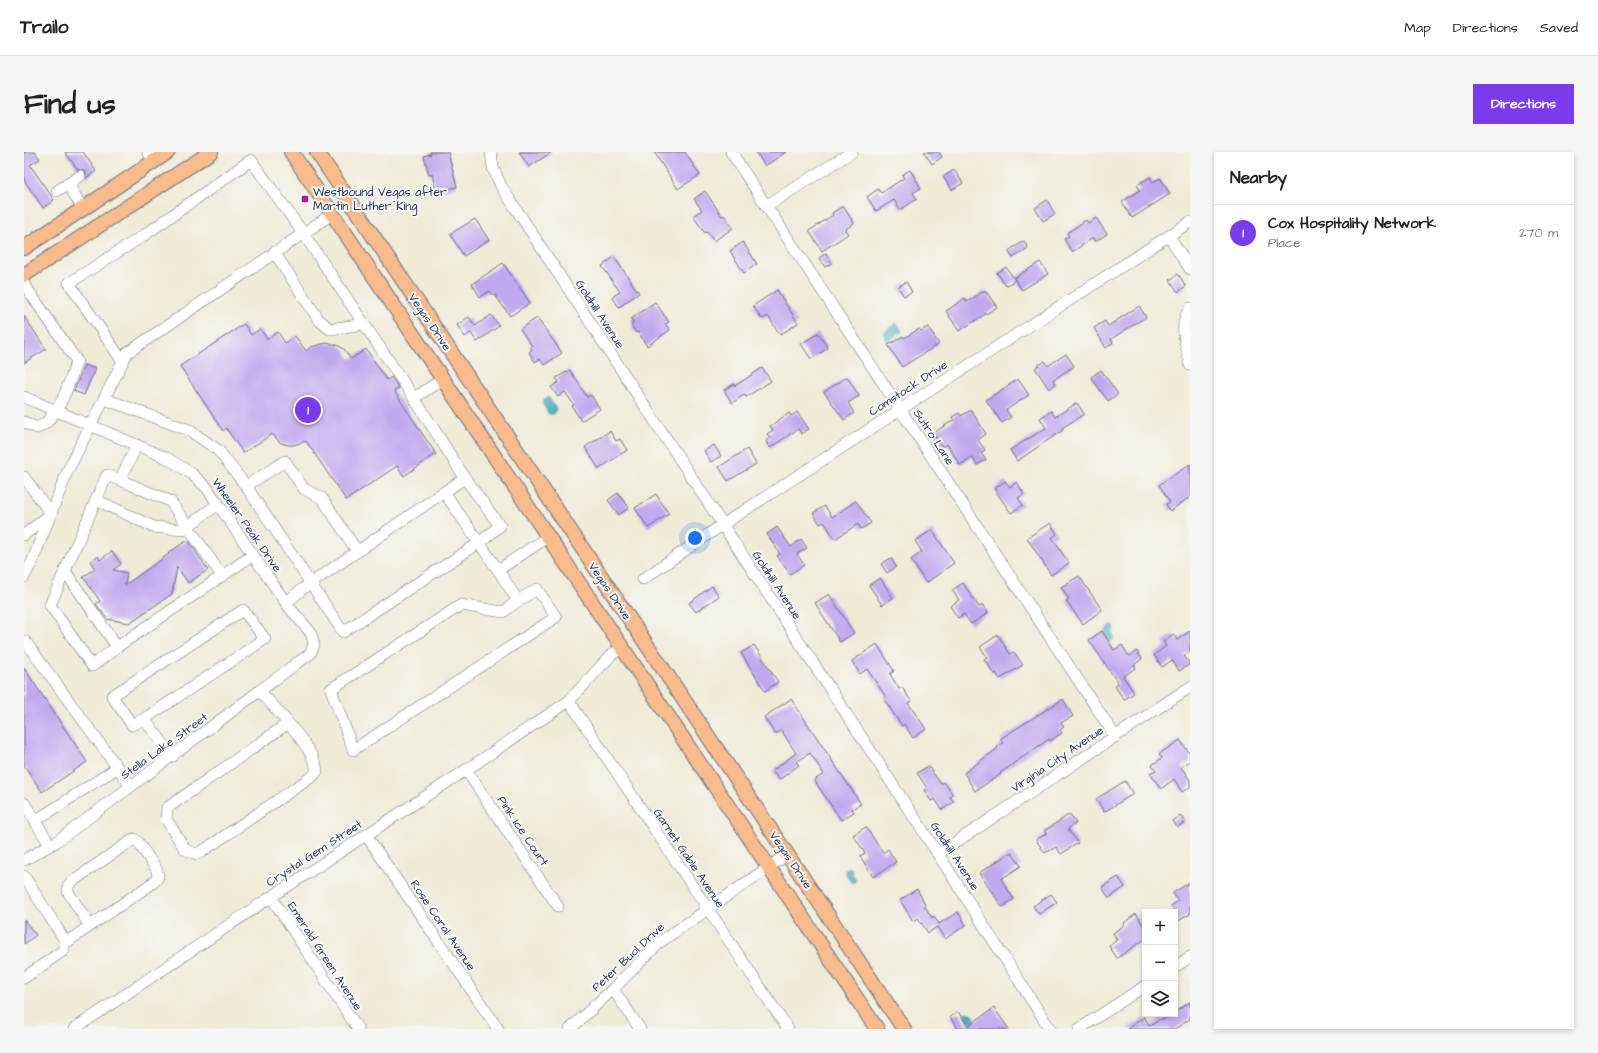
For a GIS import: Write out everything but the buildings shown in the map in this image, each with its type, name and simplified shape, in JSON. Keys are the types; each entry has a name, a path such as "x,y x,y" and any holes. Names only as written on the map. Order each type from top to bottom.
{"main road":[{"path":"24,248 83,209 151,157 168,152"},
{"path":"24,275 210,152"},
{"name":"Vegas Drive","path":"291,152 877,1029"},
{"name":"Vegas Drive","path":"317,152 904,1029"},
{"path":"548,537 566,524"}],"street":[{"name":"Goldhill Avenue","path":"491,152 493,168 501,186 938,854 1050,1029"},
{"name":"Sutro Lane","path":"731,152 1116,736"},
{"path":"766,206 852,152"},
{"path":"104,399 189,430 218,450 246,486 343,632 479,543 500,526 465,478 414,398 303,233 251,160 143,236 69,283 123,362"},
{"path":"57,191 80,176"},
{"path":"68,184 83,209"},
{"path":"24,577 68,470 92,426 127,354 274,252 332,214"},
{"name":"Comstock Drive","path":"643,579 722,525 1190,222"},
{"path":"1169,236 1190,269"},
{"path":"274,252 319,320 330,328 364,324"},
{"path":"24,284 77,361 57,410 42,426 37,428 24,422"},
{"path":"1190,308 1185,315 1182,327 1190,365"},
{"path":"414,398 442,379"},
{"name":"Wheeler Peak Drive","path":"24,396 167,458 192,474 207,488 286,603 311,633 314,646"},
{"path":"120,480 137,445"},
{"path":"246,486 285,462 304,489 322,498 357,551"},
{"path":"222,576 170,501 107,475 50,605 92,666 117,647 222,576 253,555"},
{"path":"24,477 51,514"},
{"path":"286,603 310,583 465,478"},
{"path":"444,492 518,601"},
{"path":"96,500 154,527 183,530 218,504"},
{"path":"24,534 51,514"},
{"path":"498,570 548,537"},
{"path":"65,571 117,647"},
{"path":"537,588 556,617 353,750 331,689 461,605 503,612 518,601 537,588"},
{"path":"243,610 264,639 144,719 132,725 112,696 243,610"},
{"path":"24,642 25,641 131,786"},
{"name":"Stella Lake Street","path":"24,860 50,845 173,756 310,654 314,646"},
{"name":"Crystal Gem Street","path":"74,1029 271,897 569,701 612,654 623,648"},
{"name":"Virginia City Avenue","path":"938,854 1190,687"},
{"path":"260,691 287,724 293,728 305,744 316,763 317,771 313,776 201,852 197,854 185,849 166,819 167,808 287,724"},
{"name":"Garnet Gable Avenue","path":"569,701 788,1029"},
{"path":"144,719 173,756"},
{"path":"35,821 117,768"},
{"name":"Pink Ice Court","path":"466,770 558,906"},
{"path":"24,803 50,845"},
{"name":"Rose Coral Avenue","path":"366,835 498,1029"},
{"path":"64,944 154,882 158,877 157,870 138,842 134,839 71,882 68,886 68,892 90,926"},
{"name":"Peter Buol Drive","path":"570,1029 660,942 707,908 788,854"},
{"path":"24,876 64,940 64,950 24,978"},
{"name":"Emerald Green Avenue","path":"271,897 358,1029"},
{"path":"1178,965 1190,957"},
{"path":"1079,1029 1142,988"},
{"path":"613,989 640,1029"}],"water":[{"path":"897,323 902,331 888,341 883,333"},
{"path":"546,398 549,398 556,409 554,414 549,414 542,403"},
{"path":"1110,625 1115,626 1112,633 1114,636 1112,641 1106,639 1103,634"},
{"path":"848,867 852,869 852,874 856,879 855,882 851,882 845,874 845,870"},
{"path":"965,1012 973,1014 976,1022 974,1025 968,1020"}],"place":[{"name":"Westbound Vegas after Martin Luther King","path":"305,199"},
{"name":"Cox Hospitality Network","path":"308,410"}]}
